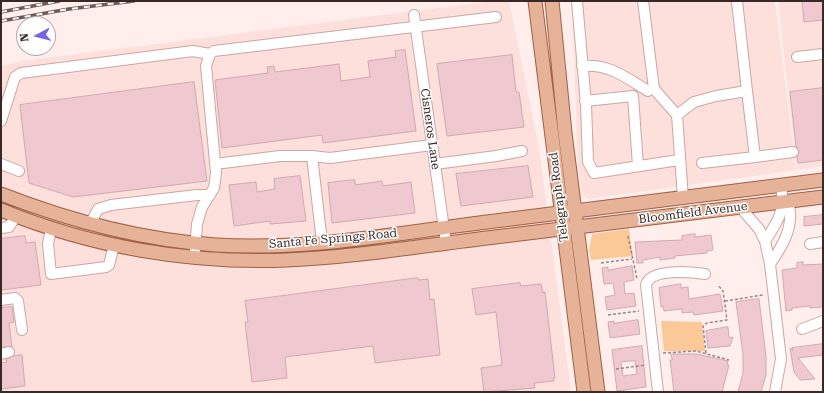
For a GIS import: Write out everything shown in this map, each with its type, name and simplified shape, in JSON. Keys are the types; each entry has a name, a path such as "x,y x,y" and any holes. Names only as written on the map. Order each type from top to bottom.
{"main road":[{"name":"Telegraph Road","path":"535,1 584,392"},
{"name":"Telegraph Road","path":"552,1 575,211 598,392"},
{"name":"Bloomfield Avenue","path":"575,211 823,180"},
{"name":"Santa Fe Springs Road","path":"1,194 38,209 90,224 152,237 217,245 274,245 322,242 575,211"},
{"name":"Bloomfield Avenue","path":"563,229 823,197"},
{"name":"Santa Fe Springs Road","path":"1,210 51,229 114,245 150,252 194,257 255,260 288,260 563,229"}],"street":[{"path":"577,1 588,162 594,173 679,160"},
{"path":"643,1 651,90"},
{"path":"737,1 755,157"},
{"name":"Cisneros Lane","path":"414,15 446,243"},
{"path":"194,257 197,224 202,207 214,188 216,164 206,66 210,54 214,51 496,16"},
{"path":"1,121 16,77 21,74 194,51 210,54"},
{"path":"797,57 823,54"},
{"path":"582,66 597,65 614,70 651,90 677,115 679,160 683,198"},
{"path":"585,101 633,96 651,90"},
{"path":"677,115 694,102 716,96 747,91"},
{"path":"633,96 638,166"},
{"path":"216,164 280,156 312,156 330,158 432,145"},
{"path":"435,164 522,151"},
{"path":"702,164 793,152"},
{"path":"312,156 322,242"},
{"path":"1,164 19,171"},
{"path":"765,241 780,218 784,202 781,185"},
{"path":"90,224 98,209 111,205 197,195 210,195"},
{"path":"770,264 780,249 790,222 789,206 784,202"},
{"path":"740,207 759,229 765,241 770,264 781,359 775,392"},
{"path":"1,228 9,227 16,216"},
{"path":"51,229 48,244 51,274 106,267 109,265 114,245"},
{"path":"810,244 823,242"},
{"path":"658,392 646,285 647,281 656,274 692,272 705,274"},
{"path":"1,300 15,298 18,301 22,330"},
{"path":"802,329 823,321"}],"path":[{"path":"628,236 630,252 637,279"},
{"path":"601,263 633,259"},
{"path":"706,353 703,326 707,323 727,320 723,291 718,285"},
{"path":"725,301 763,295"},
{"path":"608,315 639,311"},
{"path":"663,353 696,351 729,360"},
{"path":"616,368 646,365"}],"shaded area":[{"path":"493,1 509,1 539,148 571,392 1,392 1,66 22,61"},
{"path":"572,1 775,1 796,170 588,199 582,195 578,166"},
{"path":"778,1 823,1 823,166 797,170"},
{"path":"629,229 633,256 591,260 589,250 592,234"},
{"path":"661,321 702,322 705,351 664,351"}],"building":[{"path":"823,1 823,20 804,22 802,2"},
{"path":"405,50 416,131 323,143 322,135 222,148 215,80 268,73 267,67 274,66 275,72 339,64 341,81 370,77 368,61 396,57 395,51"},
{"path":"512,55 516,92 519,92 524,127 447,136 437,64"},
{"path":"194,82 207,181 73,197 29,183 20,105"},
{"path":"823,88 823,160 798,163 797,157 799,152 796,146 790,92"},
{"path":"528,166 533,197 461,206 456,174"},
{"path":"300,176 306,221 270,224 270,221 234,226 229,185 256,182 257,192 275,189 274,179"},
{"path":"355,180 355,185 382,181 383,186 411,182 415,213 332,223 328,183"},
{"path":"823,215 823,224 804,226 804,217"},
{"path":"695,234 695,237 711,235 713,250 707,251 707,253 675,256 675,258 660,260 660,257 643,260 643,263 637,263 635,242 682,240 682,236"},
{"path":"25,236 26,243 35,242 41,285 1,290 1,239"},
{"path":"803,262 803,265 823,264 823,307 810,308 810,306 792,308 792,310 786,311 782,270 797,268 797,263"},
{"path":"632,266 634,280 624,282 625,294 634,293 636,306 607,310 605,297 615,295 613,283 604,284 602,268 608,267 608,270"},
{"path":"418,278 419,280 428,279 430,300 434,299 440,355 375,363 373,346 285,357 287,378 252,382 245,322 248,322 245,301"},
{"path":"520,283 521,286 541,284 543,293 545,292 555,378 553,378 554,381 534,383 535,388 484,392 481,368 502,365 496,312 476,315 472,289"},
{"path":"681,284 681,288 688,287 689,299 720,294 723,311 694,315 693,312 682,313 682,309 664,311 663,306 661,307 659,288"},
{"path":"759,299 766,357 766,375 761,392 738,392 743,373 743,354 736,302"},
{"path":"12,307 14,322 9,323 12,347 1,347 1,308"},
{"path":"638,320 640,334 610,338 608,322 614,321 614,323"},
{"path":"728,327 729,338 733,337 730,346 708,348 706,331"},
{"path":"823,344 823,355 798,358 815,379 800,380 794,372 790,348 793,351 792,348"},
{"path":"642,346 646,387 617,391 612,350","holes":["635,361 637,374 623,376 621,362"]},
{"path":"671,354 697,354 728,361 727,365 729,365 722,392 674,392 670,360 672,360"},
{"path":"22,355 25,386 1,389 1,363 7,362 6,359"}],"railway":[{"path":"1,12 59,1"},
{"path":"1,21 69,9 134,1"}]}
